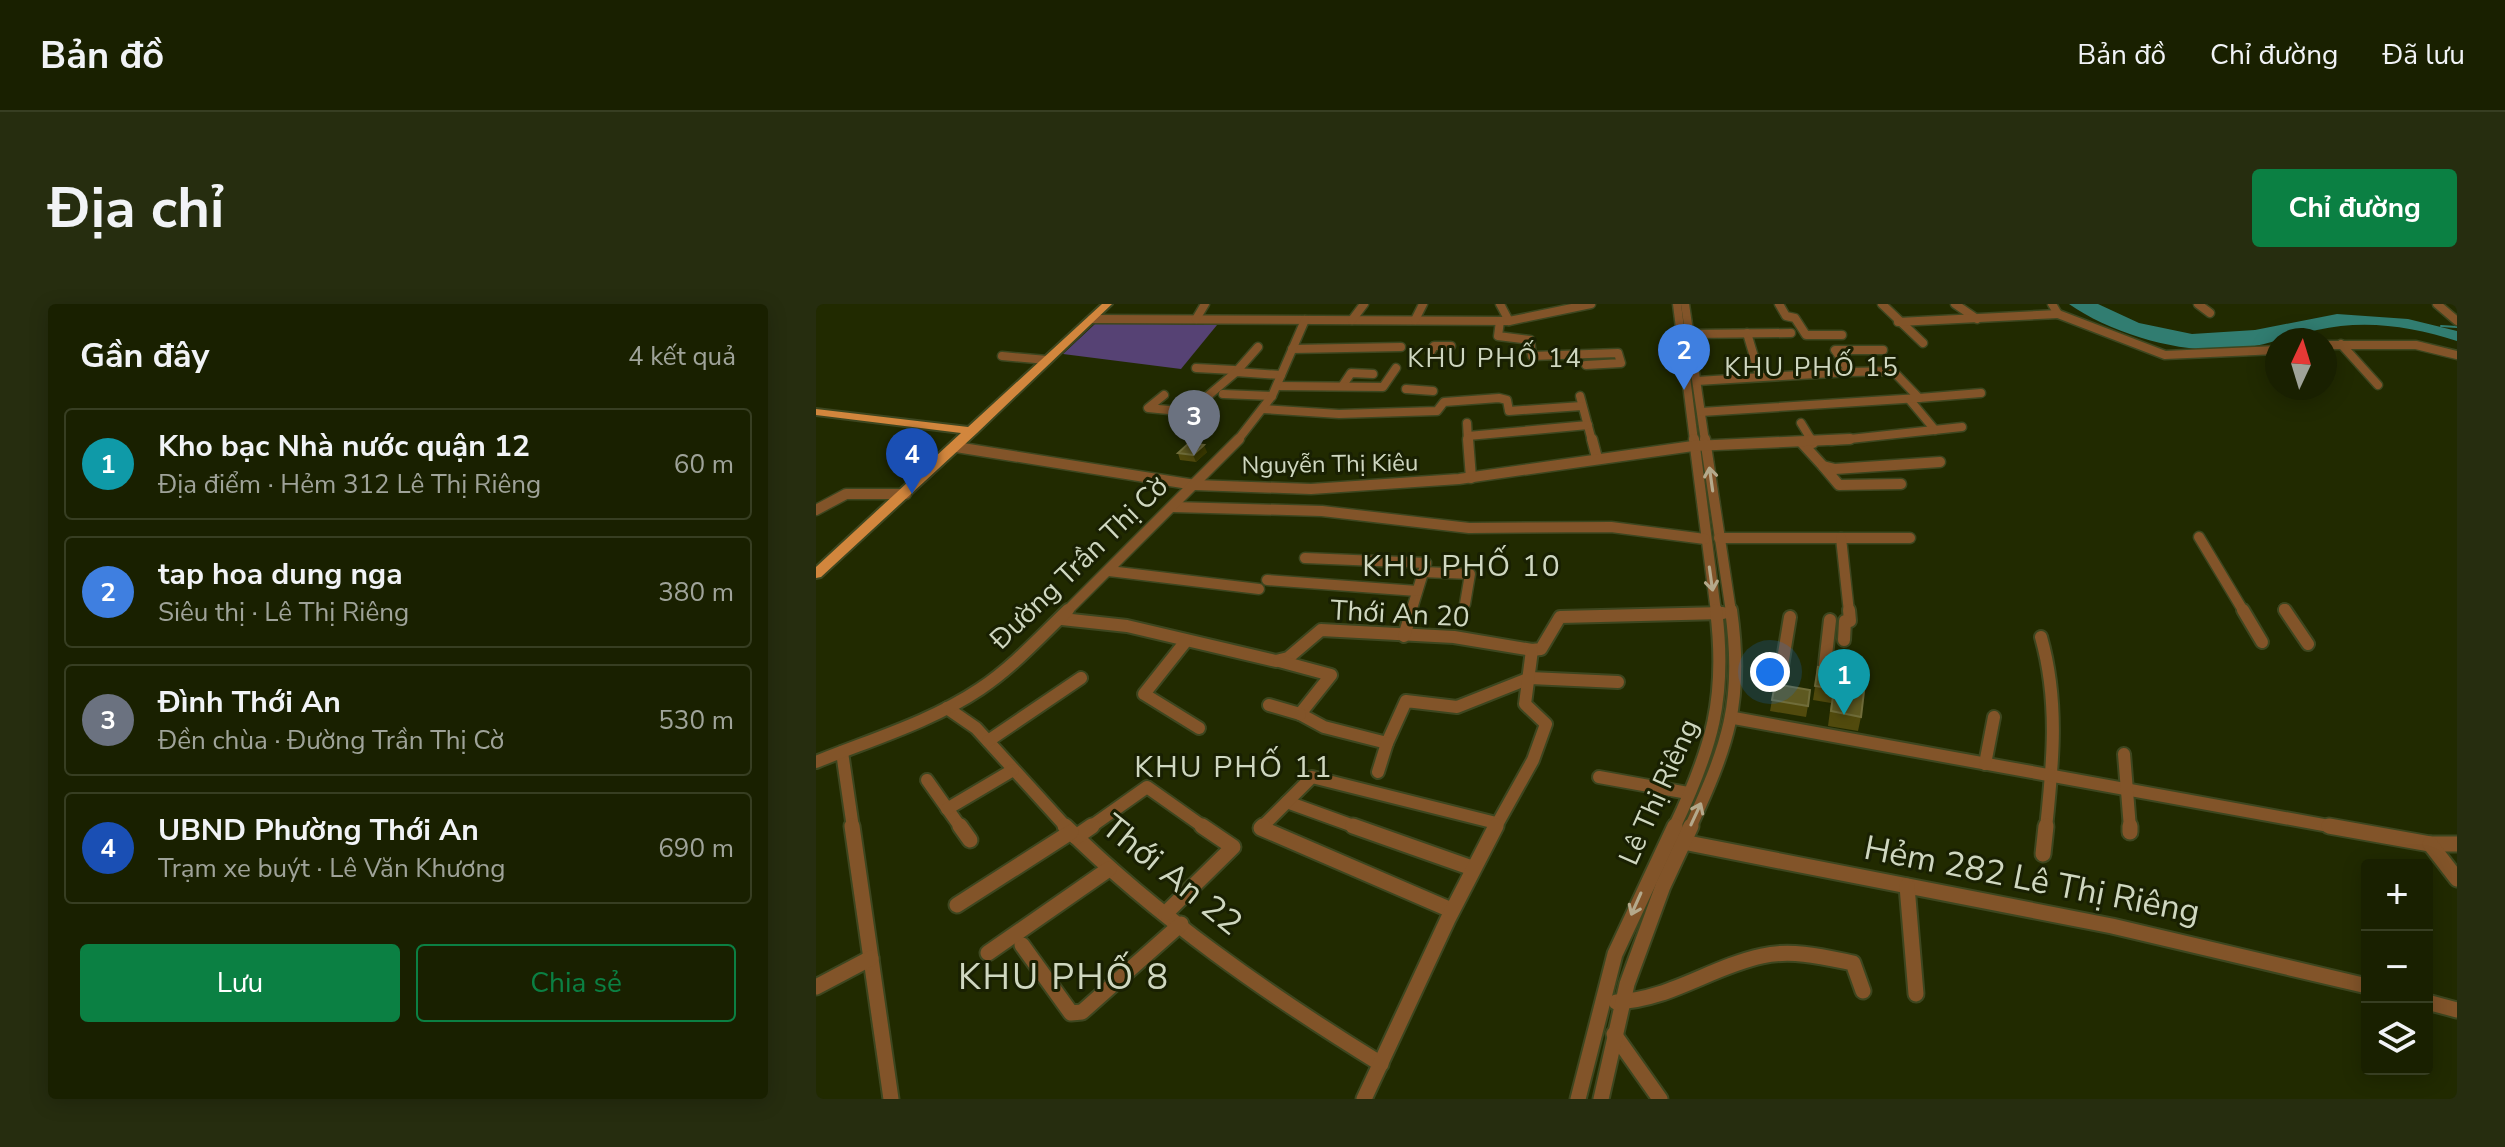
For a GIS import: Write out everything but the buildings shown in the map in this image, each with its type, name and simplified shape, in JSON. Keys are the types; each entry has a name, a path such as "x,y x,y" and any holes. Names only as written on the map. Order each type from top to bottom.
{"main road":[{"path":"816,574 906,494 1107,304"},
{"path":"816,412 973,431"}],"street":[{"path":"1196,319 1205,304"},
{"path":"1352,320 1364,304"},
{"path":"1415,320 1423,304"},
{"path":"1491,348 1504,321 1500,304"},
{"path":"1092,319 1196,319 1220,315 1504,321 1568,306 1591,304"},
{"name":"Lê Thị Riêng","path":"1601,1099 1621,1002 1653,909 1720,763 1734,718 1737,675 1723,612 1677,304"},
{"name":"Lê Thị Riêng","path":"1685,304 1701,412 1699,446"},
{"path":"1779,304 1786,316 1795,318 1806,335 1842,335"},
{"path":"1882,304 1923,343"},
{"path":"1955,304 1977,319"},
{"path":"2052,304 2058,314"},
{"path":"2198,304 2210,313"},
{"path":"2437,304 2457,321"},
{"name":"Đường Trần Thị Cờ","path":"816,762 947,708 981,688 1062,619 1195,485 1263,409 1277,386 1292,349 1321,307"},
{"path":"1898,322 2058,314 2165,355 2265,351"},
{"path":"1747,333 1760,377"},
{"path":"1690,334 1791,333"},
{"path":"1498,336 1530,340 1532,356 1618,353 1621,363 1586,365"},
{"path":"2337,344 2416,345 2457,355"},
{"path":"2341,344 2378,385"},
{"path":"1430,353 1434,346 1451,346"},
{"path":"1164,395 1148,408 1189,412 1258,347"},
{"path":"1292,349 1401,347"},
{"path":"1848,368 1835,350 1883,350"},
{"path":"1002,356 1047,360"},
{"path":"1697,381 1893,363"},
{"path":"1196,368 1235,371 1277,386"},
{"path":"1223,394 1277,386 1383,387 1396,368"},
{"path":"1848,368 1893,371 1935,430"},
{"path":"1343,385 1351,373 1373,374"},
{"path":"1406,389 1433,391"},
{"path":"1701,412 1981,393"},
{"path":"1263,409 1373,414 1437,411 1444,402 1499,398 1507,400 1509,411 1581,401 1597,458"},
{"path":"1467,423 1471,478"},
{"path":"1801,423 1808,443 1839,485 1901,484"},
{"path":"1468,436 1588,425"},
{"name":"Nguyễn Thị Kiêu","path":"956,447 1195,485 1311,489 1390,486 1471,478 1699,446 1808,443 1962,427"},
{"path":"1823,466 1835,469 1940,462"},
{"path":"816,510 846,494 906,494"},
{"path":"1173,507 1322,511 1469,528 1603,526 1712,539 1910,538"},
{"path":"2199,537 2262,642"},
{"path":"1841,538 1848,621 1844,640"},
{"path":"1404,636 1430,551"},
{"path":"1305,558 1425,567 1470,574 1465,604"},
{"path":"1109,571 1259,589"},
{"path":"1267,580 1417,591"},
{"path":"2284,609 2308,644"},
{"path":"1364,1099 1472,868 1538,755 1546,724 1525,704 1532,650 1541,649 1560,617 1723,612"},
{"name":"Lê Thị Riêng","path":"1578,1099 1601,999 1622,935 1706,759 1719,712 1723,678 1723,612"},
{"path":"1782,666 1790,617"},
{"path":"1062,619 1127,626 1331,675 1300,714"},
{"path":"1824,673 1830,620"},
{"name":"Thới An 20","path":"1276,661 1288,658 1321,630 1454,637 1532,650"},
{"path":"2041,637 2051,664 2056,709 2043,854"},
{"path":"1186,641 1144,694 1199,728"},
{"path":"988,741 1081,678"},
{"path":"1378,772 1406,701 1457,707 1530,678 1618,682"},
{"path":"1269,705 1300,714 1324,727 1387,743"},
{"name":"Thới An 22","path":"947,708 988,741 1109,869 1298,1013 1381,1064"},
{"path":"1985,764 1994,717"},
{"path":"1734,718 2430,844 2457,844"},
{"path":"842,752 891,1099"},
{"path":"2124,754 2130,832"},
{"path":"947,809 1013,770"},
{"path":"1451,910 1261,828 1312,777 1496,823"},
{"path":"1599,777 1688,793"},
{"path":"927,780 970,840"},
{"path":"957,905 1147,787 1233,847 1166,913"},
{"path":"1287,802 1472,868"},
{"name":"Hẻm 282 Lê Thị Riêng","path":"1683,842 2041,910 2254,956 2361,984"},
{"path":"2430,844 2457,879"},
{"path":"988,953 1109,869"},
{"path":"1907,886 1916,994"},
{"path":"1022,945 1071,1013 1082,1012 1181,924"},
{"path":"1601,999 1621,1002 1674,989 1760,956 1783,954 1853,963 1863,991"},
{"path":"816,987 871,958"},
{"path":"2431,1003 2457,1010"},
{"path":"1614,1034 1660,1099"}],"shaded area":[{"path":"1096,323 1217,325 1181,369 1063,354"}],"water":[{"path":"2069,304 2098,304 2139,323 2192,334 2265,328 2265,344 2221,350 2182,347 2142,338"},
{"path":"2337,314 2408,319 2457,331 2457,341 2405,328 2370,325 2265,328"}],"waterway":[{"path":"2441,326 2457,327"}],"place":[{"name":"tap hoa dung nga","path":"1684,390"},
{"name":"Đình Thới An","path":"1194,456"},
{"name":"UBND Phường Thới An","path":"912,494"},
{"name":"Kho bạc Nhà nước quận 12","path":"1844,715"}],"district":[{"name":"KHU PHỐ 14","path":"1495,358"},
{"name":"KHU PHỐ 15","path":"1812,367"},
{"name":"KHU PHỐ 10","path":"1462,566"},
{"name":"KHU PHỐ 11","path":"1234,767"},
{"name":"KHU PHỐ 8","path":"1064,977"}]}
